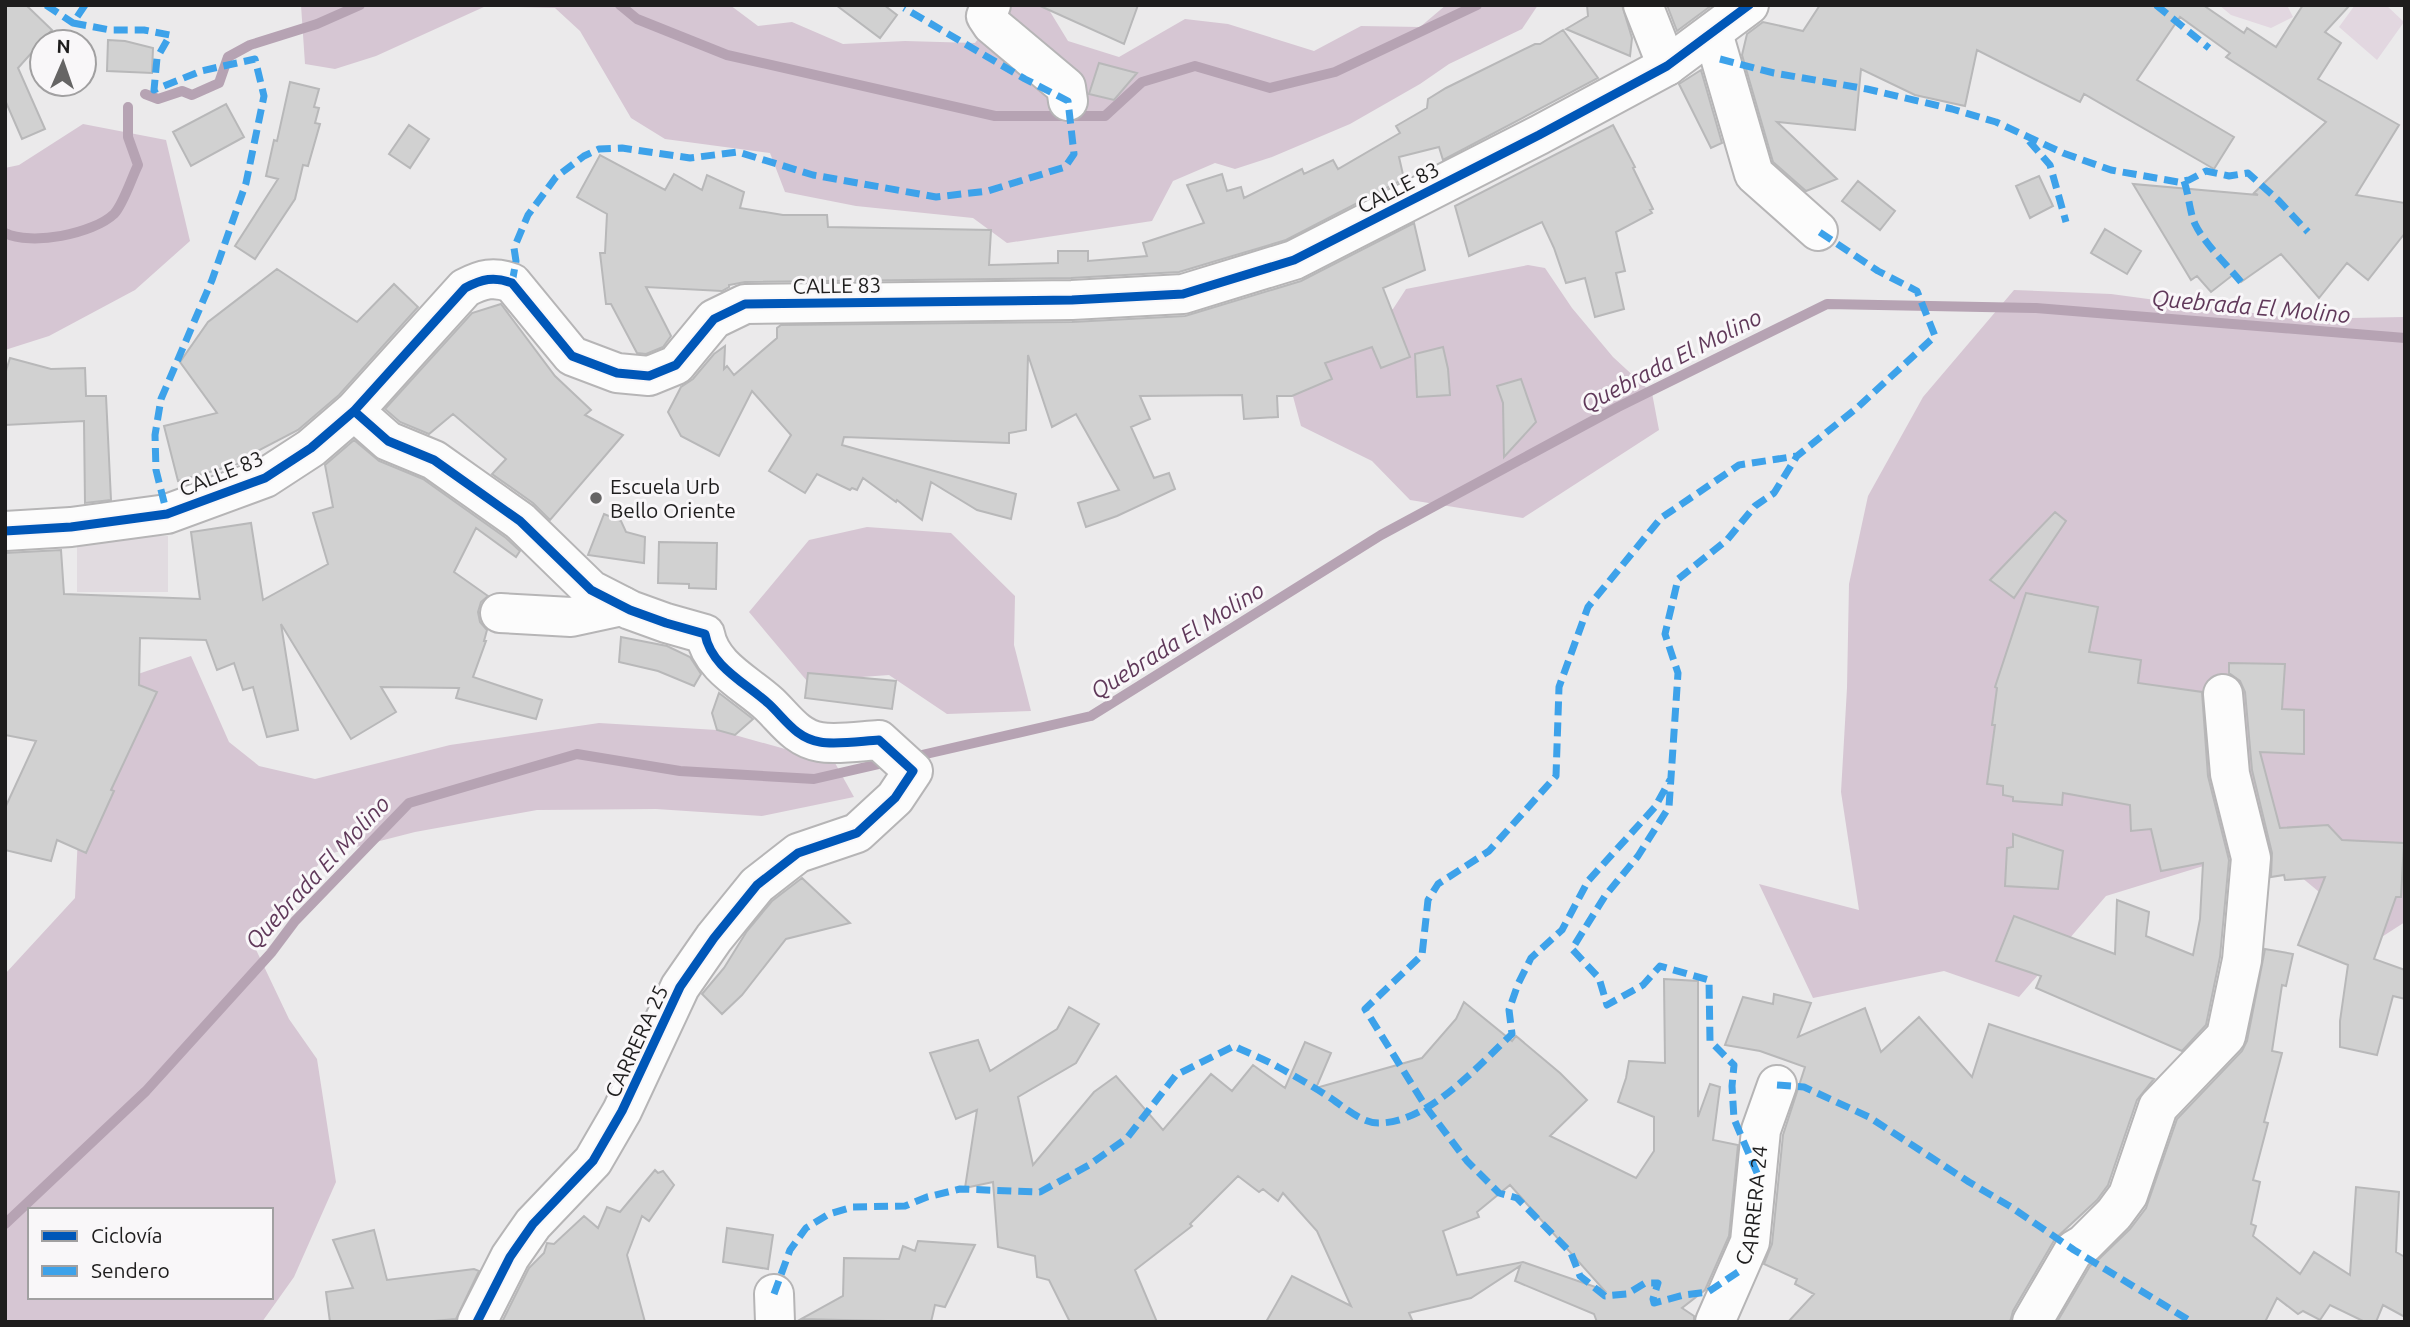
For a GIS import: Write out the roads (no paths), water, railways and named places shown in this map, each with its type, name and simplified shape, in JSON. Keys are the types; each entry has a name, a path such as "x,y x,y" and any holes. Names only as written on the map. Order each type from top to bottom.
{"street":[{"path":"991,5 986,16 992,25 1066,87 1068,101"},
{"path":"1643,5 1667,66"},
{"name":"CALLE 83","path":"5,531 81,526 167,514 265,478 311,448 354,411 465,288 479,281 498,277 512,283 572,356 617,373 649,376 676,365 714,320 745,304 1072,300 1183,294 1294,260 1539,135 1667,66 1749,5"},
{"path":"1713,33 1754,174 1818,231"},
{"name":"CARRERA 25","path":"354,411 388,441 434,460 520,520 591,590 622,606 666,623 705,634 707,644 726,669 768,703 793,731 819,742 879,740 913,771 895,797 857,834 798,853 757,885 714,938 680,987 622,1111 593,1161 533,1224 510,1257 477,1322"},
{"path":"500,613 571,617 622,606"},
{"path":"2032,1322 2074,1250 2084,1244 2114,1214 2128,1195 2158,1107 2226,1036 2242,960 2251,858 2230,774 2223,694"},
{"name":"CARRERA 24","path":"1716,1322 1750,1242 1761,1130 1777,1085"}],"waterway":[{"path":"145,94 158,99 182,91 192,95 219,83 228,57 250,45 317,24 360,5"},
{"path":"620,5 637,19 727,55 995,116 1105,116 1142,82 1195,66 1270,88 1335,72 1477,5"},
{"path":"5,233 30,238 61,236 92,227 114,214 138,165 128,137 128,107"},
{"name":"Quebrada El Molino","path":"913,757 1091,716 1381,535 1618,407 1827,304 2036,308 2405,338"},
{"name":"Quebrada El Molino","path":"5,1224 146,1091 271,953 295,921 409,803 577,754 680,771 814,779 888,762"}],"place":[{"name":"Escuela Urb Bello Oriente","path":"596,498"}]}
